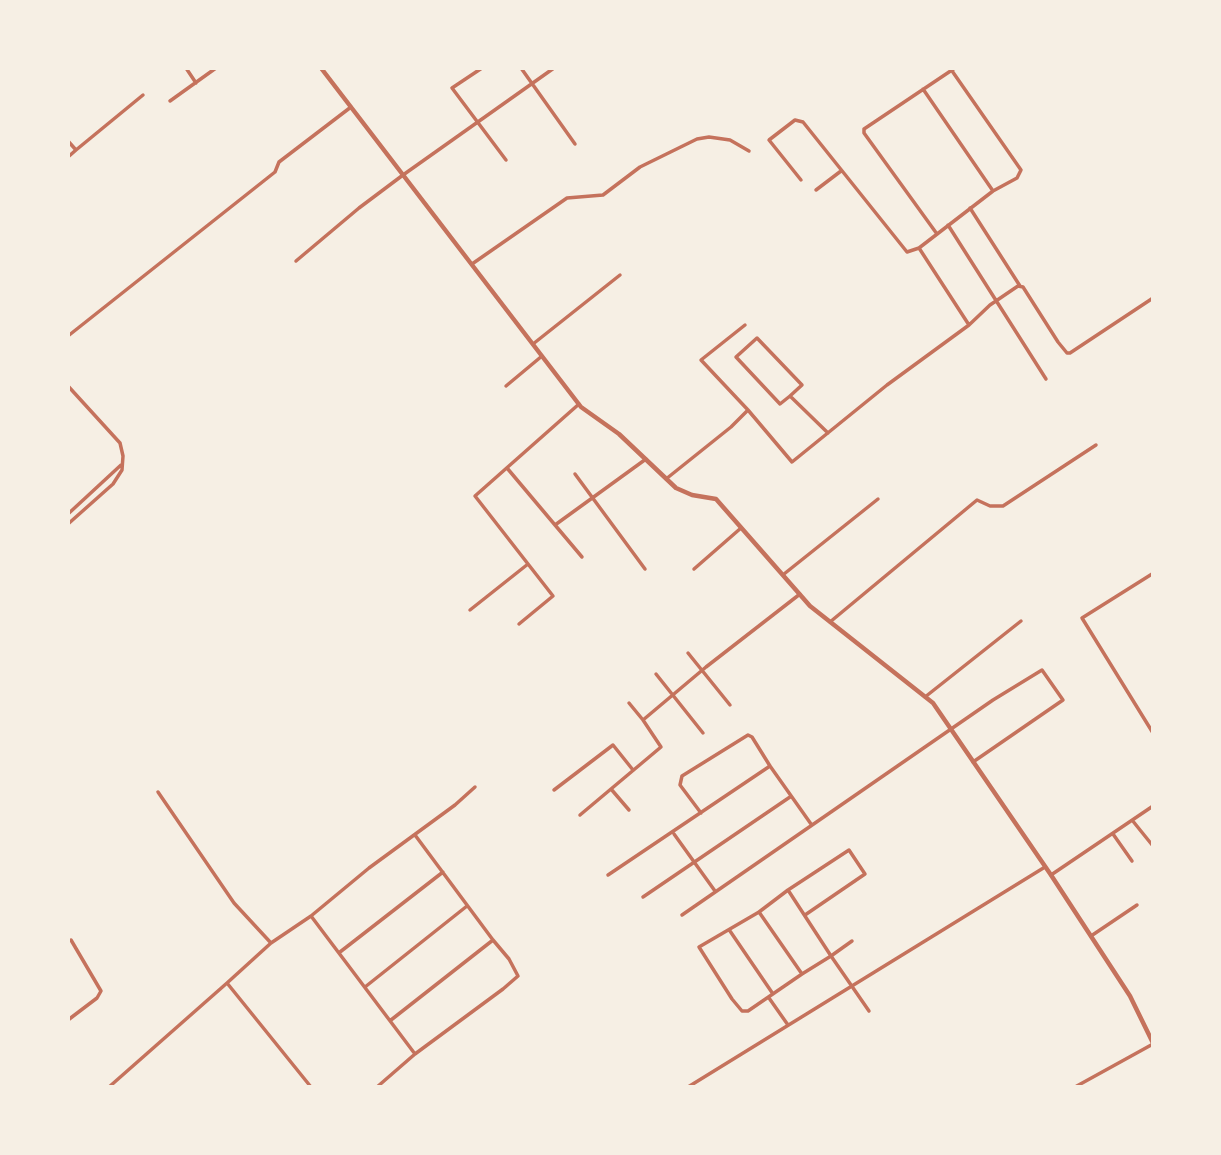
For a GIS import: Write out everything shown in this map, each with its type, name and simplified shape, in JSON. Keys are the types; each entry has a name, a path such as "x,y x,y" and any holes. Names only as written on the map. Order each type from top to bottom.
{"street":[{"path":"186,68 196,83"},
{"path":"170,101 216,68"},
{"path":"321,68 579,404 619,434 676,488 692,495 716,499 810,606 925,697 953,729 1130,996 1153,1043 1075,1087"},
{"path":"481,68 452,88 506,160"},
{"path":"521,68 575,144"},
{"path":"296,261 403,174 554,68"},
{"path":"802,180 769,140 795,120 803,122 907,252 919,248 993,191 1017,177 1021,170 952,69 863,133 937,234"},
{"path":"923,89 993,191"},
{"path":"68,157 143,95"},
{"path":"68,336 275,172 279,162 351,107"},
{"path":"472,264 567,198 603,195 640,167 697,139 709,137 730,140 749,151"},
{"path":"68,141 76,150"},
{"path":"816,190 841,171"},
{"path":"970,208 1067,353 1153,298"},
{"path":"948,225 1046,379"},
{"path":"919,248 969,325"},
{"path":"533,344 620,275"},
{"path":"745,325 701,360 792,462 887,385 969,325 997,300 1020,286"},
{"path":"757,338 802,386 790,396 780,404 736,356 757,338"},
{"path":"506,386 542,356"},
{"path":"68,386 120,443 123,450 119,476 68,524"},
{"path":"790,396 828,433"},
{"path":"519,624 553,596 475,496 579,404"},
{"path":"666,479 731,428 748,410"},
{"path":"830,622 977,500 990,506 1003,506 1096,445"},
{"path":"555,525 646,459"},
{"path":"68,514 122,464"},
{"path":"507,468 582,557"},
{"path":"575,474 645,569"},
{"path":"784,574 878,499"},
{"path":"694,569 743,527"},
{"path":"470,610 528,564"},
{"path":"1152,574 1082,618 1153,733"},
{"path":"642,720 801,593"},
{"path":"925,697 1021,621"},
{"path":"688,653 730,705"},
{"path":"682,915 993,699 1042,670 1063,700 973,762"},
{"path":"656,674 703,733"},
{"path":"580,814 662,746 629,703"},
{"path":"701,813 680,785 682,776 748,735 752,737 790,797 811,824"},
{"path":"554,790 613,745 634,770"},
{"path":"608,875 770,766"},
{"path":"109,1087 271,943 311,916 475,787"},
{"path":"611,789 629,810"},
{"path":"158,792 234,903 271,943"},
{"path":"643,897 790,797"},
{"path":"1051,875 1153,806"},
{"path":"1132,820 1153,846"},
{"path":"673,833 715,891"},
{"path":"1112,833 1132,861"},
{"path":"377,1087 415,1054 517,976 509,959 415,835"},
{"path":"805,915 865,874 849,850 730,931 699,947 742,1011 748,1011 852,941"},
{"path":"688,1087 1045,867"},
{"path":"340,952 443,872"},
{"path":"788,890 869,1011"},
{"path":"1091,936 1137,905"},
{"path":"365,987 467,906"},
{"path":"759,912 802,974"},
{"path":"311,916 415,1054"},
{"path":"730,931 788,1025"},
{"path":"68,1020 97,998 101,991 71,940"},
{"path":"391,1020 493,940"},
{"path":"227,983 311,1087"}]}
